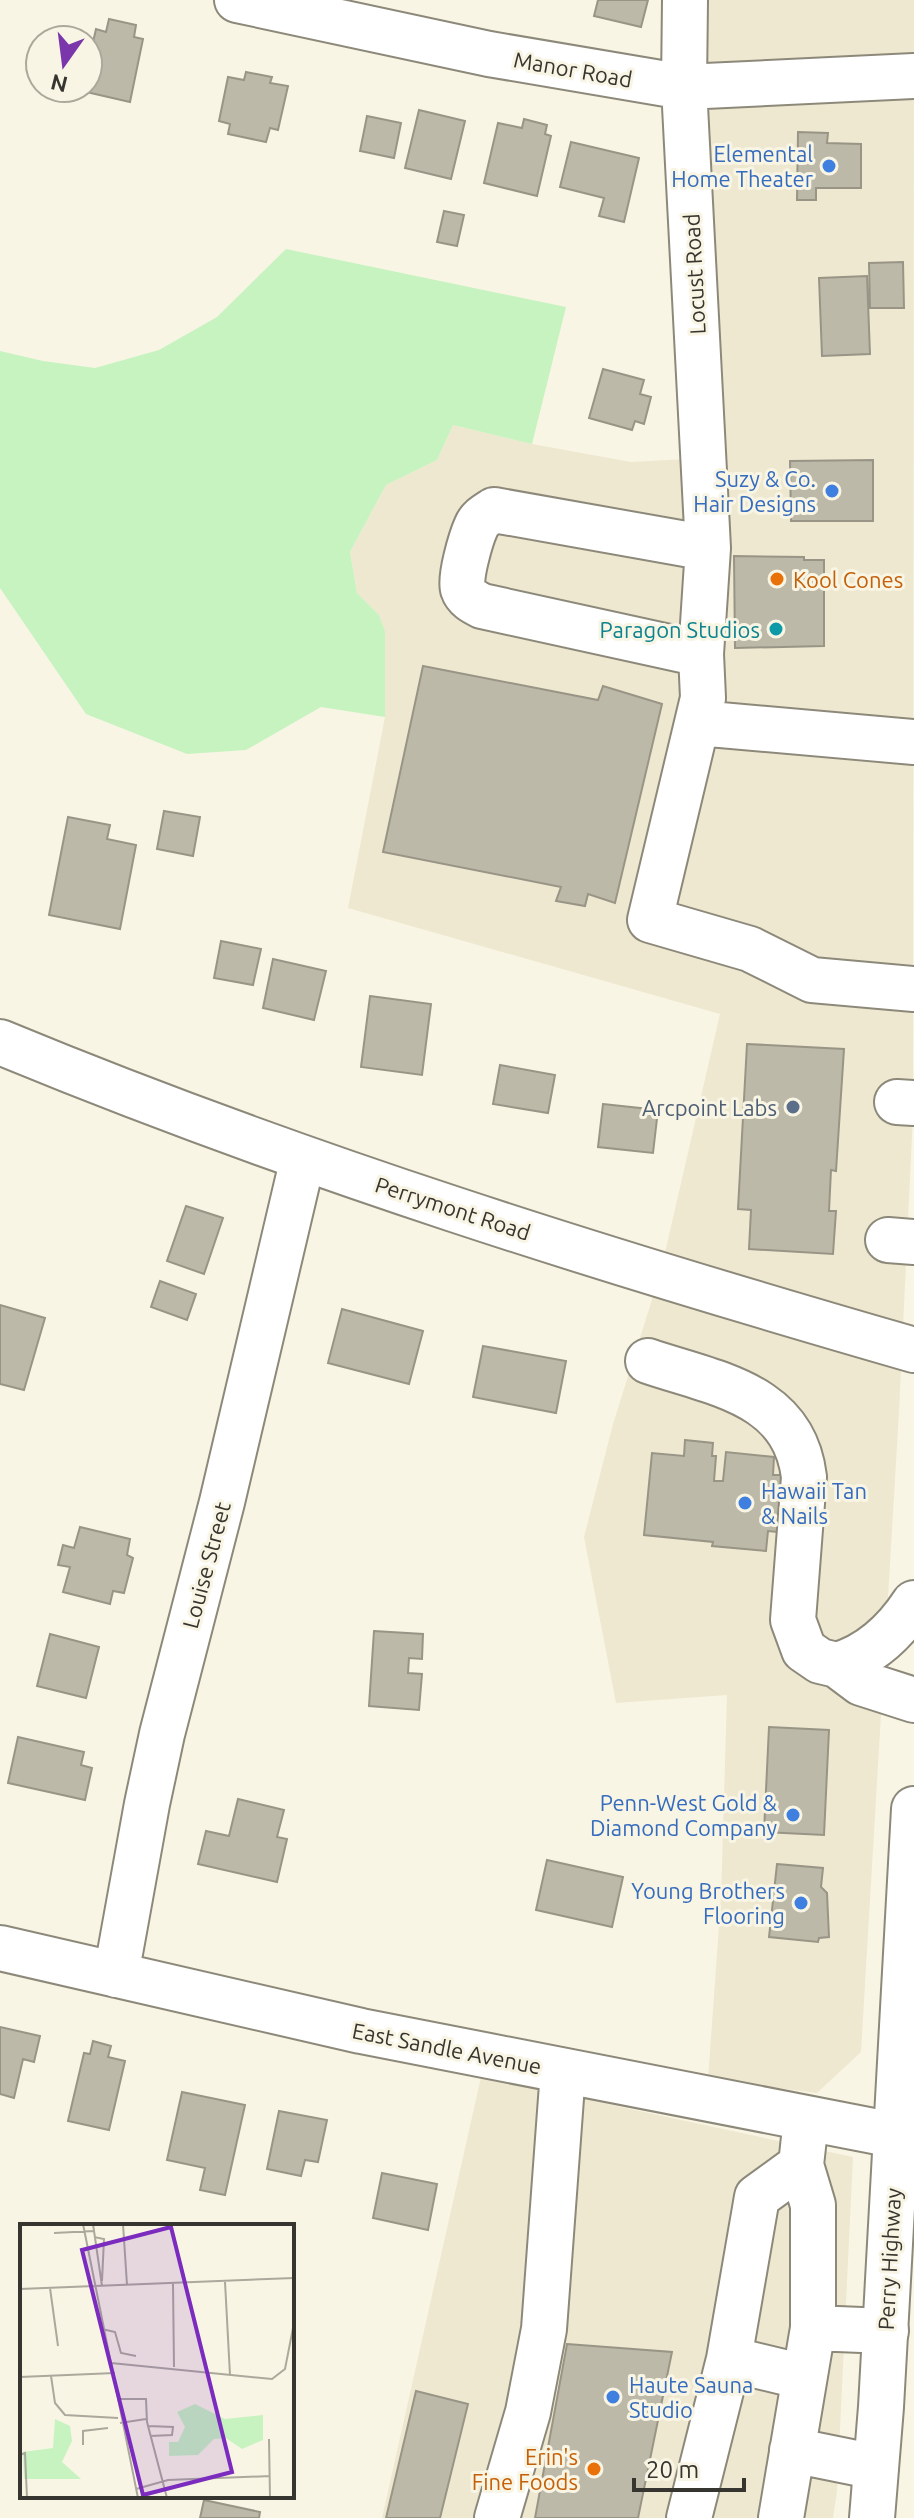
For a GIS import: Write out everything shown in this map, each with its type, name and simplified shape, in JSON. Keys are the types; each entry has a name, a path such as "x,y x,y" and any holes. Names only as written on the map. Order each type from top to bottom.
{"street":[{"name":"Manor Road","path":"237,0 489,54 684,87 914,76"},
{"name":"Locust Road","path":"685,0 684,87 708,548 701,654 703,698 650,920 750,949 812,980 914,989"},
{"path":"701,654 482,606 471,600 463,589 462,578 476,526 483,516 494,510 708,548"},
{"path":"698,723 914,742"},
{"name":"Perrymont Road","path":"0,1042 303,1158 782,1313 914,1350"},
{"name":"Louise Street","path":"116,1975 159,1748 222,1502 303,1158"},
{"path":"648,1361 741,1392 769,1408 784,1422 801,1457 804,1477 793,1620 804,1650 820,1661 837,1665 861,1683 914,1700"},
{"path":"837,1665 855,1659 877,1645 914,1603"},
{"name":"Perry Highway","path":"872,2518 905,2138 914,1809"},
{"name":"East Sandle Avenue","path":"0,1948 377,2034 905,2138"},
{"path":"497,2518 528,2412 544,2329 563,2071"},
{"path":"781,2518 813,2328 813,2205 801,2165 806,2119"},
{"path":"689,2518 729,2359 757,2197 801,2165"},
{"path":"813,2328 886,2331"},
{"path":"729,2359 804,2377"},
{"path":"792,2450 876,2467"}],"shaded area":[{"path":"702,0 914,0 913,1114 899,1412 861,2052 817,2093 708,2079 721,1898 727,1695 616,1703 584,1537 613,1424 660,1274 720,1014 348,908 385,717 385,631 379,615 357,593 350,552 386,485 437,460 453,425 532,444 631,462 686,459"},
{"path":"481,2077 853,2157 837,2492 833,2518 382,2518"}],"green space":[{"path":"286,249 566,307 532,444 453,425 437,460 386,485 350,552 357,593 379,615 385,631 385,717 321,707 246,750 187,754 86,714 0,588 0,351 95,368 159,350 217,317"}],"building":[{"path":"598,0 648,0 641,27 594,16"},
{"path":"109,19 136,25 134,37 143,39 130,102 104,96"},
{"path":"246,72 272,77 270,83 288,86 278,130 270,128 266,142 228,134 230,124 219,121 228,77 244,80"},
{"path":"419,110 465,121 451,179 405,168"},
{"path":"367,116 401,123 394,158 360,151"},
{"path":"524,119 547,125 545,134 551,136 537,196 484,183 498,123 522,128"},
{"name":"Elemental Home Theater","path":"798,132 828,133 827,143 861,144 861,188 816,188 816,200 797,200"},
{"path":"571,142 639,158 624,222 599,216 604,198 560,187"},
{"path":"444,211 464,215 457,246 437,242"},
{"path":"903,262 904,308 870,308 869,263"},
{"path":"867,276 870,354 822,356 819,278"},
{"path":"603,369 644,380 640,394 651,397 644,424 635,421 632,430 589,418"},
{"name":"Suzy & Co. Hair Designs","path":"873,460 873,521 791,521 790,461"},
{"path":"734,556 824,560 824,646 735,648"},
{"path":"423,666 598,700 603,686 662,704 615,903 588,894 585,906 556,901 561,887 383,852"},
{"path":"164,811 200,817 193,856 157,849"},
{"path":"68,817 110,825 107,839 136,845 120,929 49,915"},
{"path":"221,941 261,949 253,985 214,978"},
{"path":"273,959 326,971 314,1020 263,1008"},
{"path":"370,996 431,1004 422,1075 361,1067"},
{"path":"747,1044 844,1049 836,1171 831,1170 829,1211 836,1211 833,1254 749,1249 751,1210 738,1209"},
{"path":"500,1065 555,1075 548,1113 493,1104"},
{"path":"603,1104 658,1110 653,1153 598,1147"},
{"path":"186,1206 223,1218 204,1274 167,1261"},
{"path":"160,1281 196,1294 187,1320 151,1307"},
{"path":"0,1305 45,1318 24,1390 0,1384"},
{"path":"342,1309 423,1331 409,1384 328,1363"},
{"path":"483,1346 566,1361 556,1413 473,1397"},
{"path":"685,1440 713,1443 712,1456 716,1456 714,1481 723,1481 726,1452 774,1457 773,1475 782,1475 777,1532 768,1531 766,1551 644,1535 652,1453 684,1456"},
{"path":"80,1527 130,1539 127,1555 133,1558 124,1593 113,1591 110,1604 63,1592 70,1567 58,1565 63,1545 74,1548"},
{"path":"374,1631 423,1634 422,1659 409,1658 408,1673 422,1674 419,1710 369,1706"},
{"path":"50,1634 99,1647 86,1698 37,1686"},
{"path":"769,1727 829,1730 824,1835 764,1832"},
{"path":"18,1737 84,1752 81,1765 92,1768 85,1800 8,1783"},
{"path":"238,1799 284,1810 277,1837 287,1839 277,1882 198,1864 206,1831 229,1836"},
{"path":"547,1860 623,1877 612,1927 536,1910"},
{"name":"Young Brothers Flooring","path":"777,1864 823,1868 821,1887 827,1893 829,1937 819,1938 818,1942 769,1937"},
{"path":"0,2027 40,2036 34,2062 23,2059 14,2098 0,2094"},
{"path":"93,2041 111,2046 108,2057 125,2061 109,2130 68,2121 84,2053 90,2054"},
{"path":"182,2092 245,2105 225,2195 200,2190 205,2168 167,2160"},
{"path":"279,2111 327,2120 318,2162 305,2160 301,2176 267,2169"},
{"path":"382,2173 437,2184 428,2230 373,2218"},
{"path":"567,2344 672,2352 638,2518 535,2518"},
{"path":"416,2391 468,2404 440,2518 386,2518"},
{"path":"204,2500 260,2512 259,2518 200,2518"}],"place":[{"name":"Elemental Home Theater","path":"829,166"},
{"name":"Suzy & Co. Hair Designs","path":"832,491"},
{"name":"Kool Cones","path":"777,579"},
{"name":"Paragon Studios","path":"776,629"},
{"name":"Arcpoint Labs","path":"793,1107"},
{"name":"Hawaii Tan & Nails","path":"745,1503"},
{"name":"Penn-West Gold & Diamond Company","path":"793,1815"},
{"name":"Young Brothers Flooring","path":"801,1903"},
{"name":"Haute Sauna Studio","path":"613,2397"},
{"name":"Erin's Fine Foods","path":"594,2469"}]}
